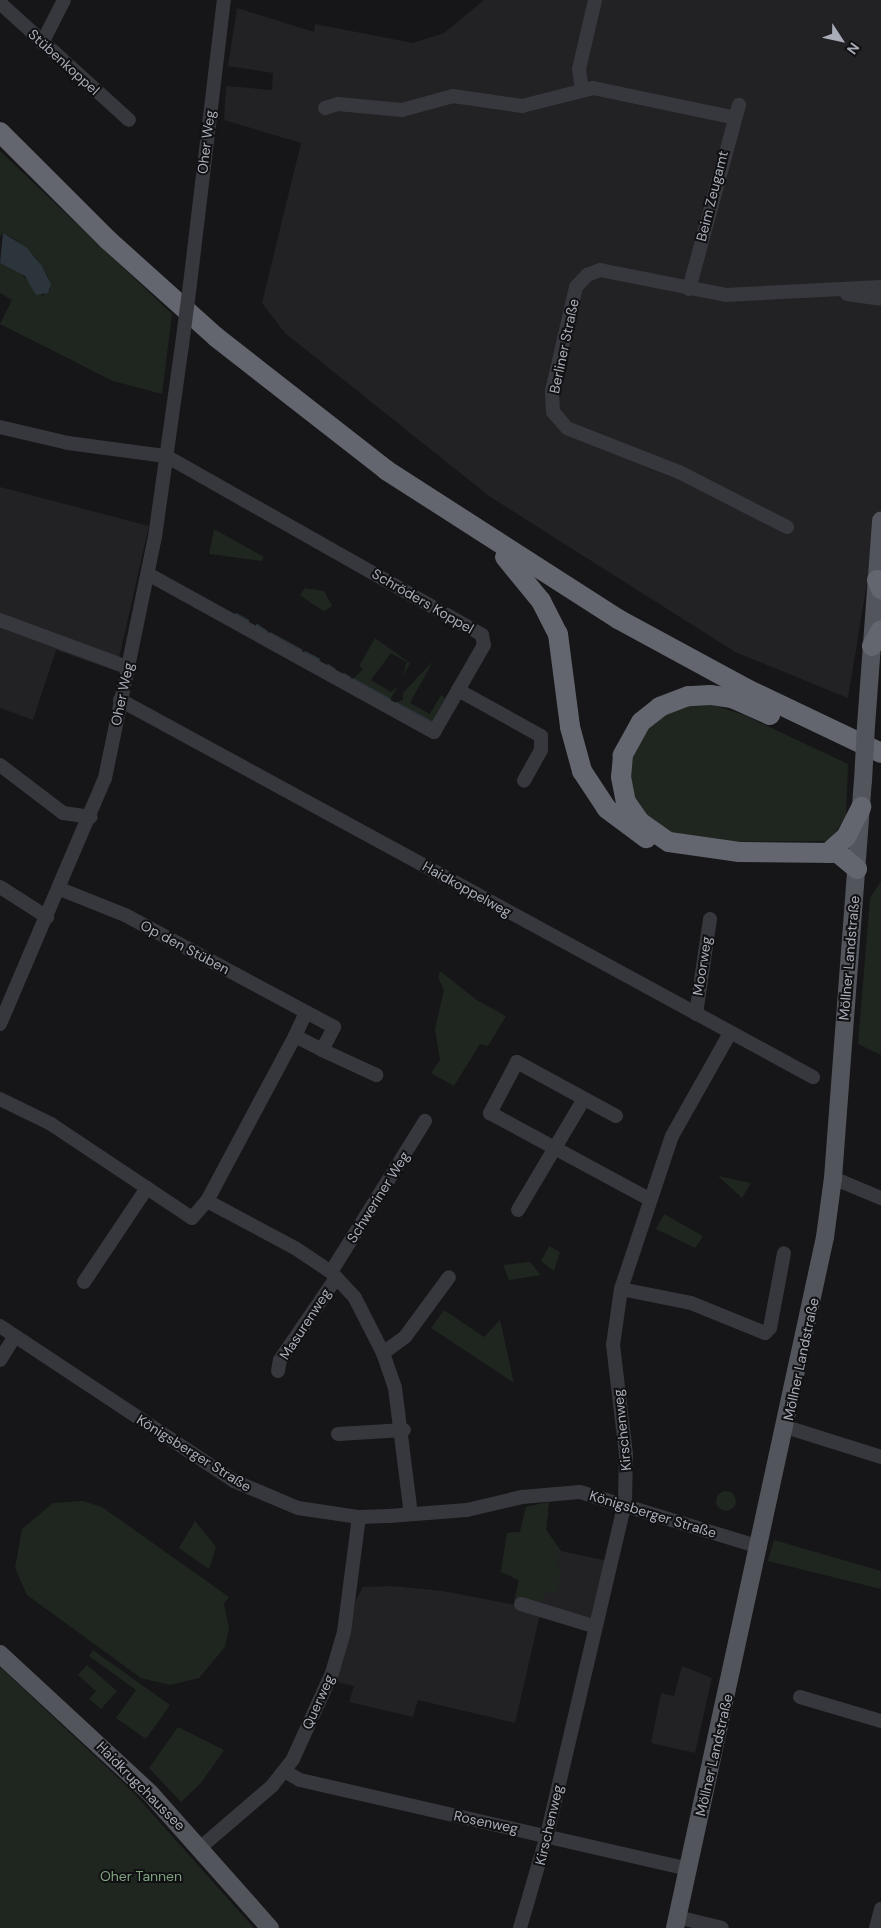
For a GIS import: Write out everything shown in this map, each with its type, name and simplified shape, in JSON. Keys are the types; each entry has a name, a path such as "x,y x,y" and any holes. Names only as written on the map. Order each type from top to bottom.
{"highway":[{"path":"0,132 108,240 254,369 386,470 493,542 696,662 881,753"},
{"path":"493,542 541,601 558,634 578,759 589,784 616,818 654,842 690,852 856,869"},
{"path":"856,869 842,854 696,848 659,836 632,812 623,790 621,766 633,732 651,713 670,702 688,696 720,696 881,768"},
{"path":"828,853 846,837 861,807"}],"main road":[{"path":"876,638 880,583 881,521"},
{"name":"Möllner Landstraße","path":"676,1923 786,1427 834,1178 866,726 876,638"},
{"name":"Haidkrugchaussee","path":"0,1654 113,1756 201,1847 270,1928"}],"street":[{"path":"42,42 64,0"},
{"name":"Oher Weg","path":"0,1024 91,817 112,752 120,700 148,574 166,456 190,284 224,0"},
{"path":"325,108 338,104 402,110 453,96 522,106 561,100 582,90 579,69 595,0"},
{"name":"Stübenkoppel","path":"0,3 129,120"},
{"name":"Beim Zeugamt","path":"582,90 607,89 735,111 689,289"},
{"name":"Berliner Straße","path":"786,527 679,472 567,428 553,412 552,390 576,287 587,275 600,270 726,295 881,287"},
{"name":"Berliner Straße","path":"837,290 881,299"},
{"path":"0,428 68,443 166,456"},
{"name":"Schröders Koppel","path":"148,574 434,732 484,645 482,635 166,456"},
{"path":"0,620 128,667"},
{"path":"458,690 541,736 541,750 524,781"},
{"name":"Haidkoppelweg","path":"120,700 813,1077"},
{"path":"0,765 63,813 91,817"},
{"path":"0,887 47,917"},
{"name":"Op den Stüben","path":"60,889 125,915 334,1027 322,1050"},
{"name":"Moorweg","path":"696,1014 710,919"},
{"path":"0,1099 51,1124 192,1218 206,1201 295,1036 306,1012"},
{"name":"Kirschenweg","path":"520,1928 548,1835 594,1626 625,1502 626,1454 613,1345 621,1289 647,1198 672,1136 730,1032"},
{"path":"295,1036 376,1076"},
{"path":"616,1116 517,1062 490,1113 559,1148 647,1198"},
{"path":"518,1210 559,1148 584,1099"},
{"name":"Schweriner Weg","path":"334,1275 425,1121"},
{"path":"834,1178 881,1198"},
{"path":"84,1282 147,1188"},
{"path":"206,1201 334,1275 355,1298 383,1353 404,1430 411,1514"},
{"path":"621,1289 691,1303 765,1333 770,1328 784,1253"},
{"name":"Masurenweg","path":"278,1371 280,1360 334,1275"},
{"path":"383,1353 405,1337 449,1277"},
{"name":"Königsberger Straße","path":"0,1326 234,1481 298,1508 359,1517 411,1514 466,1510 560,1491 625,1502 760,1547"},
{"path":"0,1360 15,1336"},
{"path":"786,1427 881,1458"},
{"path":"338,1434 404,1430"},
{"name":"Querweg","path":"201,1847 286,1772 332,1673 344,1632 359,1517"},
{"path":"520,1604 594,1626"},
{"path":"800,1697 881,1720"},
{"name":"Rosenweg","path":"286,1772 300,1780 548,1835 688,1869"},
{"path":"876,1928 881,1909"},
{"path":"676,1923 722,1928"}],"shaded area":[{"path":"484,0 881,0 881,554 872,553 848,698 735,652 489,496 285,333 262,303 301,143 224,120 226,86 272,90 273,73 228,66 237,8 314,32 315,24 413,43 444,33"},
{"path":"3,233 26,247 42,266 51,284 48,293 36,295 25,276 0,263"},
{"path":"0,487 149,526 116,671 56,650 33,720 0,708"},
{"path":"549,1502 546,1530 561,1551 608,1561 592,1623 514,1601 519,1580 501,1572 507,1533 520,1532 526,1507"},
{"path":"391,1586 443,1591 541,1610 515,1723 418,1700 413,1717 349,1702 354,1686 334,1681 356,1600 363,1587"},
{"path":"682,1666 712,1678 695,1753 651,1743 661,1693 674,1696"}],"green space":[{"path":"0,151 172,314 162,394 113,381 0,324 12,300 0,293 0,263 19,271 42,296 50,290 48,276 36,258 18,241 3,233 0,236"},
{"path":"214,529 264,557 261,561 209,554"},
{"path":"305,588 324,591 332,606 324,611 311,603 300,595"},
{"path":"375,638 410,663 402,678 407,662 391,653 371,680 391,692 398,686 389,701 352,680 363,669 359,666"},
{"path":"433,661 410,703 430,714 441,695 445,698 431,723 394,703 403,700 403,693"},
{"path":"704,702 744,715 848,764 846,816 830,841 719,842 679,835 659,828 632,798 629,759 636,741 659,714"},
{"path":"881,881 881,1055 858,1044 870,898"},
{"path":"440,971 478,1001 506,1016 488,1046 480,1044 454,1086 431,1073 440,1060 435,1029 444,990 438,978"},
{"path":"718,1176 751,1183 742,1198"},
{"path":"664,1214 703,1236 695,1248 656,1229"},
{"path":"549,1246 560,1252 554,1271 541,1261"},
{"path":"530,1262 541,1275 509,1280 503,1265"},
{"path":"444,1310 484,1337 500,1320 514,1383 431,1328"},
{"path":"726,1491 733,1494 736,1501 733,1508 726,1511 719,1508 716,1501 719,1494"},
{"path":"83,1501 102,1507 229,1597 224,1604 229,1628 225,1647 199,1678 170,1685 141,1678 27,1595 15,1568 22,1529 53,1503"},
{"path":"549,1502 546,1530 561,1551 555,1566 562,1568 555,1595 545,1592 541,1606 516,1598 519,1580 501,1572 507,1533 520,1532 526,1507"},
{"path":"195,1521 216,1547 209,1569 179,1548"},
{"path":"774,1540 881,1571 881,1589 768,1561"},
{"path":"93,1650 170,1705 146,1739 116,1718 136,1690 89,1656"},
{"path":"87,1665 117,1691 101,1709 89,1699 96,1691 78,1675"},
{"name":"Oher Tannen","path":"0,1667 132,1791 254,1928 0,1928"},
{"path":"178,1727 224,1750 201,1783 181,1802 149,1768"}],"waterway":[{"path":"236,614 247,620"},
{"path":"257,625 266,631"},
{"path":"270,633 301,650"},
{"path":"305,652 318,659"},
{"path":"328,665 334,669"},
{"path":"344,674 349,677"},
{"path":"353,679 389,699"},
{"path":"396,703 431,722"}]}
